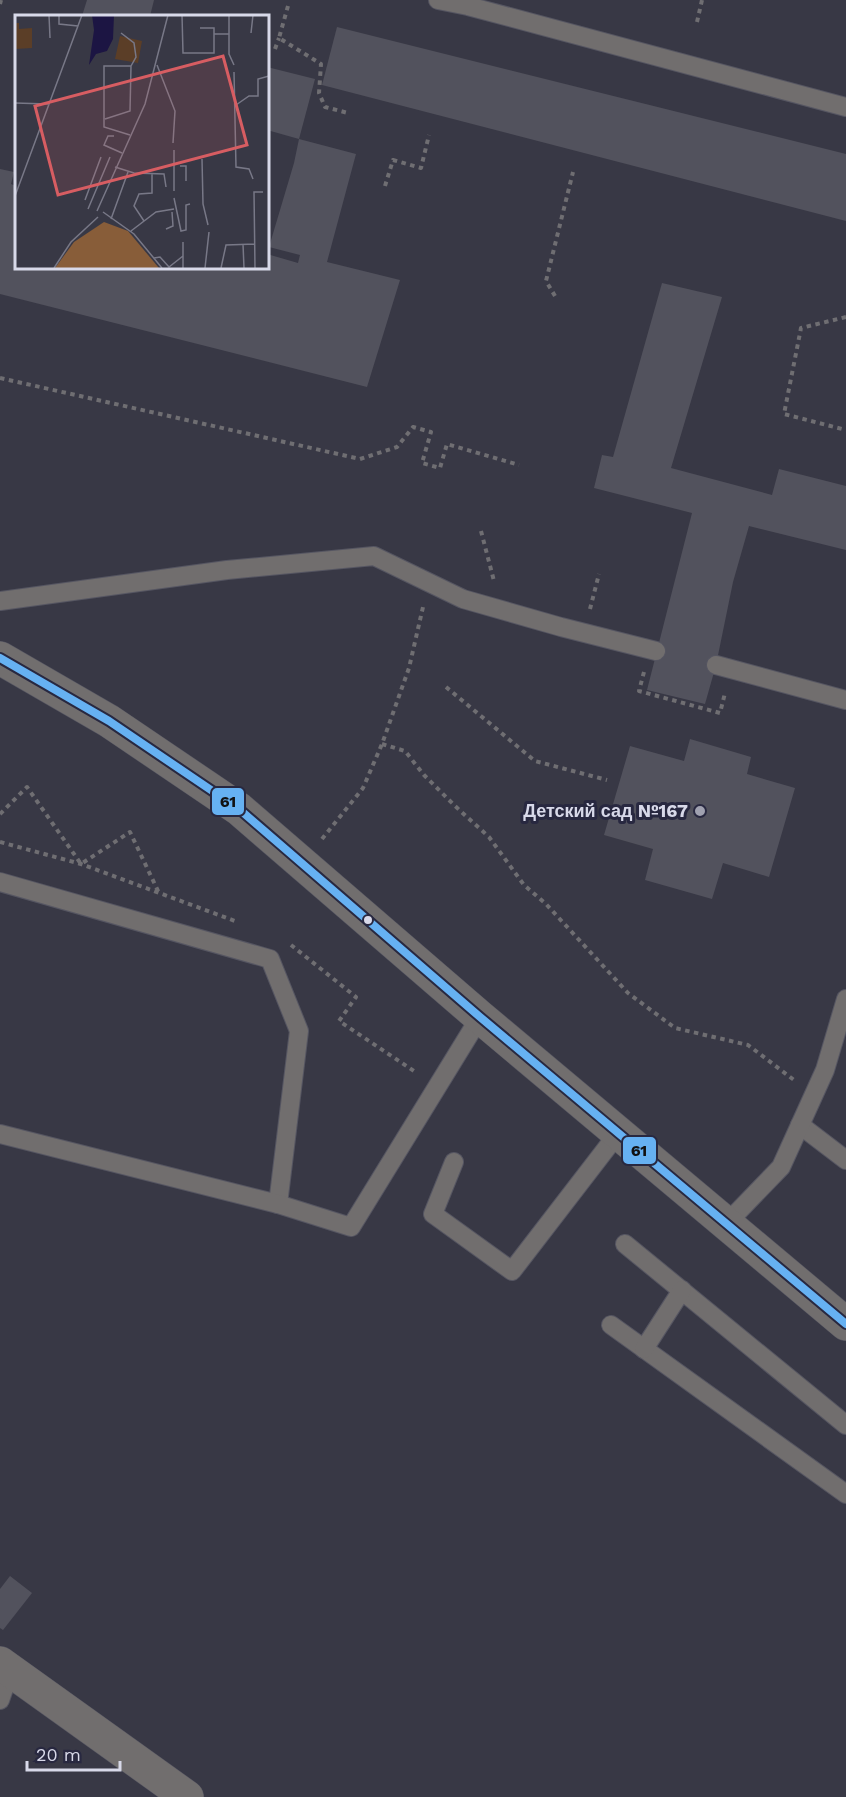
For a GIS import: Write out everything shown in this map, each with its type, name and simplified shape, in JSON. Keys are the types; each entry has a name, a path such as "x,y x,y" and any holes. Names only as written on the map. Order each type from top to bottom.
{"street":[{"path":"0,658 109,721 239,809 480,1017 846,1324"},
{"path":"3,1678 187,1797"}],"lane":[{"path":"438,0 467,3 846,106"},
{"path":"0,601 227,570 374,556 463,599 653,650"},
{"path":"723,667 846,700"},
{"path":"0,882 270,958 299,1031 278,1204"},
{"path":"728,1223 781,1167 825,1070 846,999"},
{"path":"0,1134 278,1204 351,1227 480,1017"},
{"path":"800,1125 846,1160"},
{"path":"454,1162 433,1214 512,1271 619,1132"},
{"path":"625,1244 846,1425"},
{"path":"644,1349 682,1290"},
{"path":"611,1325 846,1494"}],"path":[{"path":"0,4 1,0"},
{"path":"697,22 702,0"},
{"path":"275,49 288,6"},
{"path":"279,38 321,64 319,93 325,107 348,113"},
{"path":"385,186 393,160 421,168 429,135"},
{"path":"555,296 546,281 573,172"},
{"path":"846,317 801,328 784,414 846,430"},
{"path":"0,378 360,459 397,447 412,427 431,432 422,463 440,468 447,444 519,465"},
{"path":"481,531 494,581"},
{"path":"588,618 599,574"},
{"path":"322,840 363,788 382,744 409,668 423,607"},
{"path":"653,650 639,691 720,713 723,667"},
{"path":"446,687 535,760 607,780"},
{"path":"382,744 405,751 424,775 489,837 524,885 546,904 628,993 675,1028 748,1045 813,1096"},
{"path":"0,814 27,787 81,864 130,832 159,893"}],"building":[{"path":"87,0 154,0 150,15 82,15"},
{"path":"337,27 846,154 846,221 322,85"},
{"path":"268,67 315,79 299,139 268,130"},
{"path":"299,139 356,154 327,262 400,280 367,387 0,294 0,169 14,172 11,184 15,186 15,268 268,268 268,254 298,263 300,255 269,247"},
{"path":"662,283 722,297 671,468 772,495 779,469 846,486 846,550 749,526 733,582 716,665 705,704 647,690 692,513 594,488 602,455 613,457"},
{"name":"Детский сад №167","path":"690,739 751,757 747,774 795,788 769,877 723,863 712,899 645,880 653,849 604,835 630,746 684,761"},
{"path":"10,1576 32,1593 3,1630 0,1628 0,1589"}],"transit line":[{"name":"61","path":"0,658 109,721 239,809 480,1017 846,1324"}],"place":[{"name":"Детский сад №167","path":"700,811"}]}
